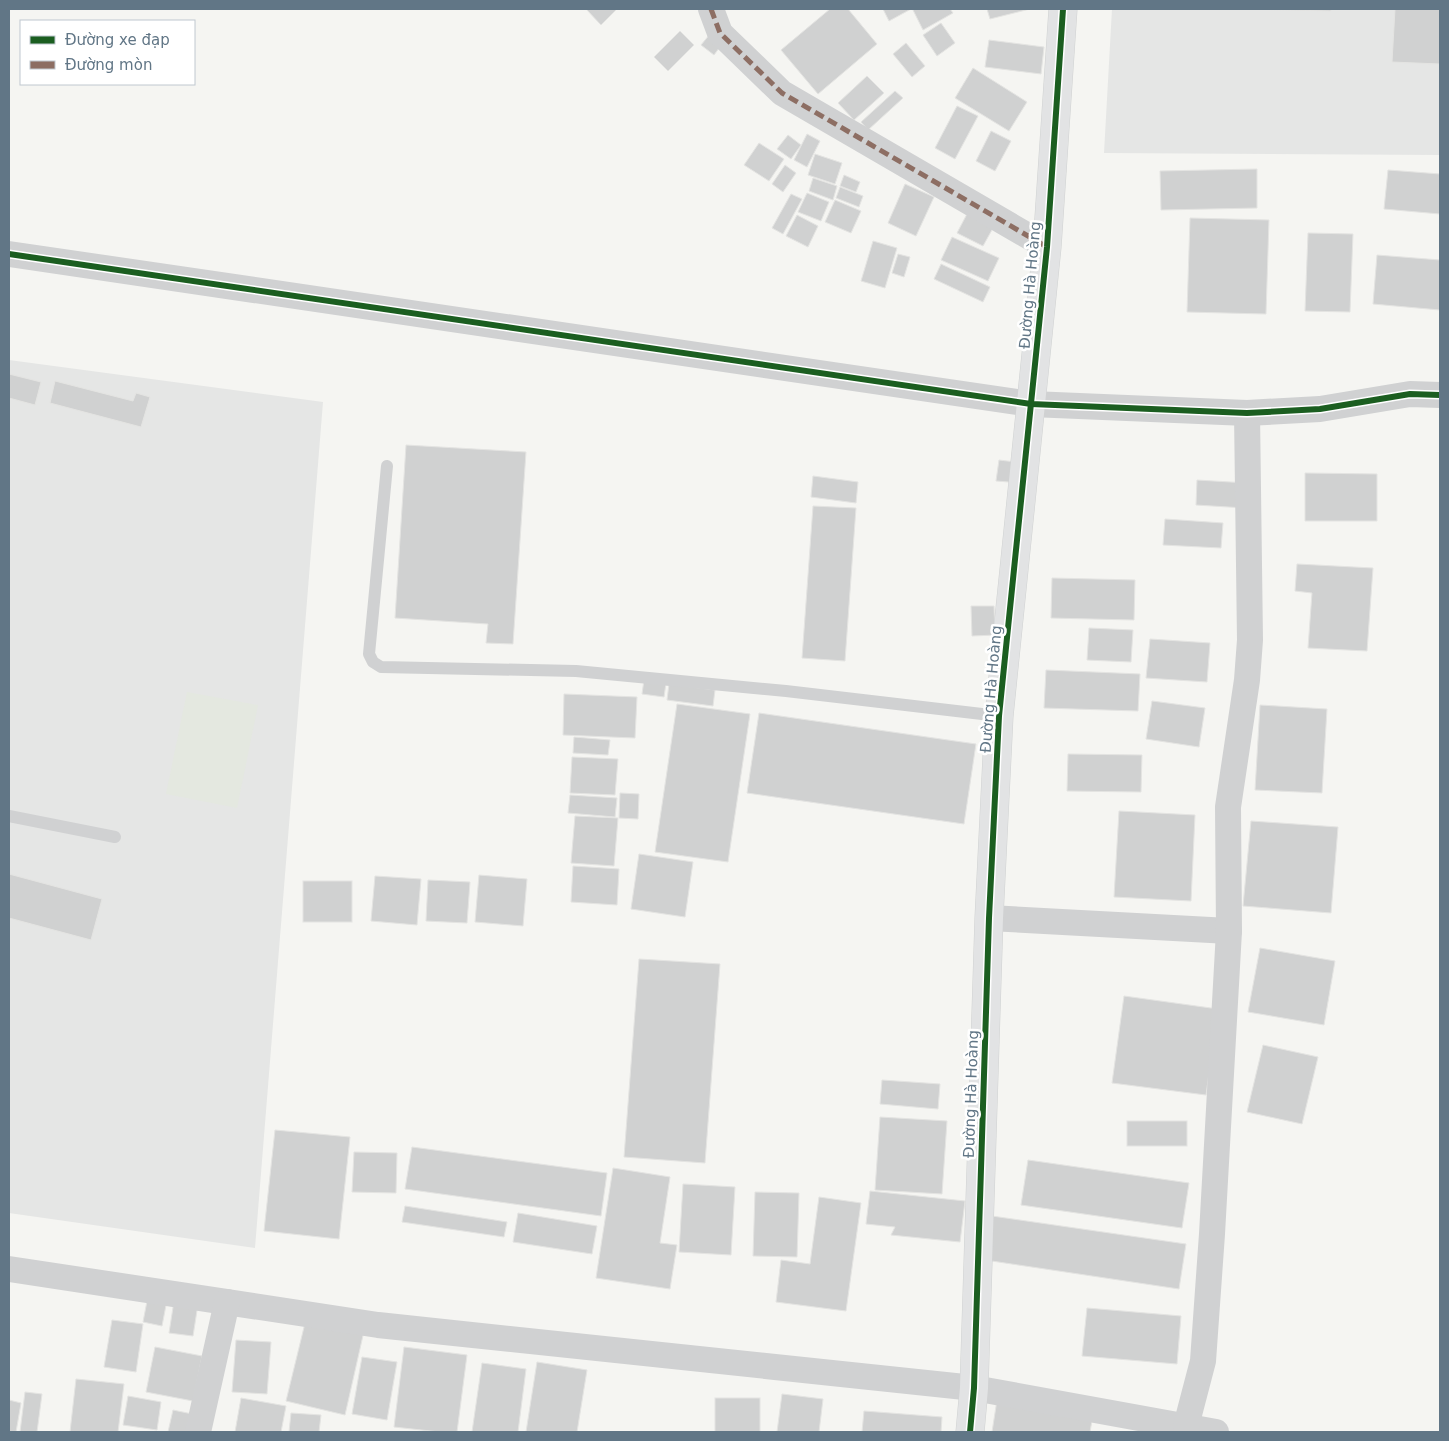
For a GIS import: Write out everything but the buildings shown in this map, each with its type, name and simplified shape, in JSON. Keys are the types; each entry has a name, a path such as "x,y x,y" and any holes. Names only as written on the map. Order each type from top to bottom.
{"street":[{"path":"711,9 720,33 782,93 1047,247"},
{"name":"Đường Hà Hoàng","path":"970,1432 974,1388 989,918 999,716 1047,247 1062,9"},
{"path":"9,254 1031,404 1247,413 1320,409 1410,394 1440,395"},
{"path":"1186,1426 1203,1361 1229,931 1228,806 1247,680 1250,640 1247,413"},
{"path":"989,918 1229,931"},
{"path":"9,1269 378,1325 974,1388 1216,1432"},
{"path":"198,1432 226,1302"}],"lane":[{"path":"387,466 369,654 373,662 381,667 576,671 786,691 999,716"},
{"path":"9,816 115,837"}],"shaded area":[{"path":"1112,9 1440,9 1440,155 1104,153"},
{"path":"9,360 323,402 255,1248 9,1213"},
{"path":"187,692 258,705 237,808 166,794"}],"marked path":[{"path":"711,9 720,33 782,93 1047,247"}],"cycle path":[{"path":"970,1432 974,1388 989,918 999,716 1047,247 1063,9"},
{"path":"9,254 1031,404 1247,413 1320,409 1410,394 1440,395"}]}
